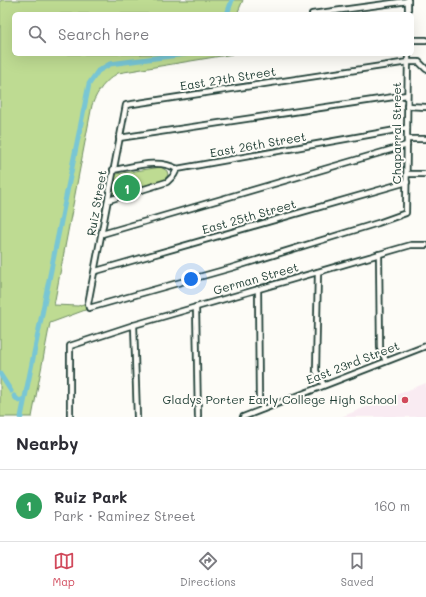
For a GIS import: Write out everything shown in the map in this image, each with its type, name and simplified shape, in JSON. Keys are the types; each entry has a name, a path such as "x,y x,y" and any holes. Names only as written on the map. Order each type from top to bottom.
{"street":[{"path":"326,12 408,0 408,12"},
{"path":"414,40 426,40"},
{"name":"Chaparral Street","path":"88,304 89,308 231,268 406,213 408,56"},
{"name":"East 27th Street","path":"126,105 408,62 419,62 426,69"},
{"path":"119,138 407,95"},
{"name":"Ruiz Street","path":"88,304 96,271 113,170 126,105"},
{"path":"407,106 426,107"},
{"name":"East 26th Street","path":"113,170 159,164 169,165 177,169 407,128"},
{"path":"102,234 407,142 426,139"},
{"path":"109,200 167,182 174,175 177,169"},
{"path":"407,174 426,174"},
{"name":"East 25th Street","path":"96,271 407,182"},
{"name":"German Street","path":"70,417 70,346 134,325 411,244 426,245"},
{"path":"379,254 380,348 386,361"},
{"path":"318,272 316,371 324,385"},
{"path":"258,289 259,398 264,409"},
{"path":"196,307 198,417"},
{"path":"134,325 137,417"},
{"name":"East 23rd Street","path":"243,417 426,346"}],"shaded area":[{"name":"Gladys Porter Early College High School","path":"426,383 426,417 341,417"}],"green space":[{"path":"243,0 238,12 12,12 12,56 221,56 118,73 102,86 97,95 92,105 54,305 78,306 86,303 88,309 50,323 32,417 0,417 0,1"},
{"path":"161,167 167,171 168,175 164,180 113,195 116,174"}],"waterway":[{"path":"228,12 232,0"},
{"path":"21,417 89,84 98,71 110,64 171,56"},
{"path":"0,374 11,391"},
{"path":"14,396 19,401 24,399"}],"place":[{"name":"Ruiz Park","path":"127,188"},
{"name":"Gladys Porter Early College High School","path":"405,400"}]}
